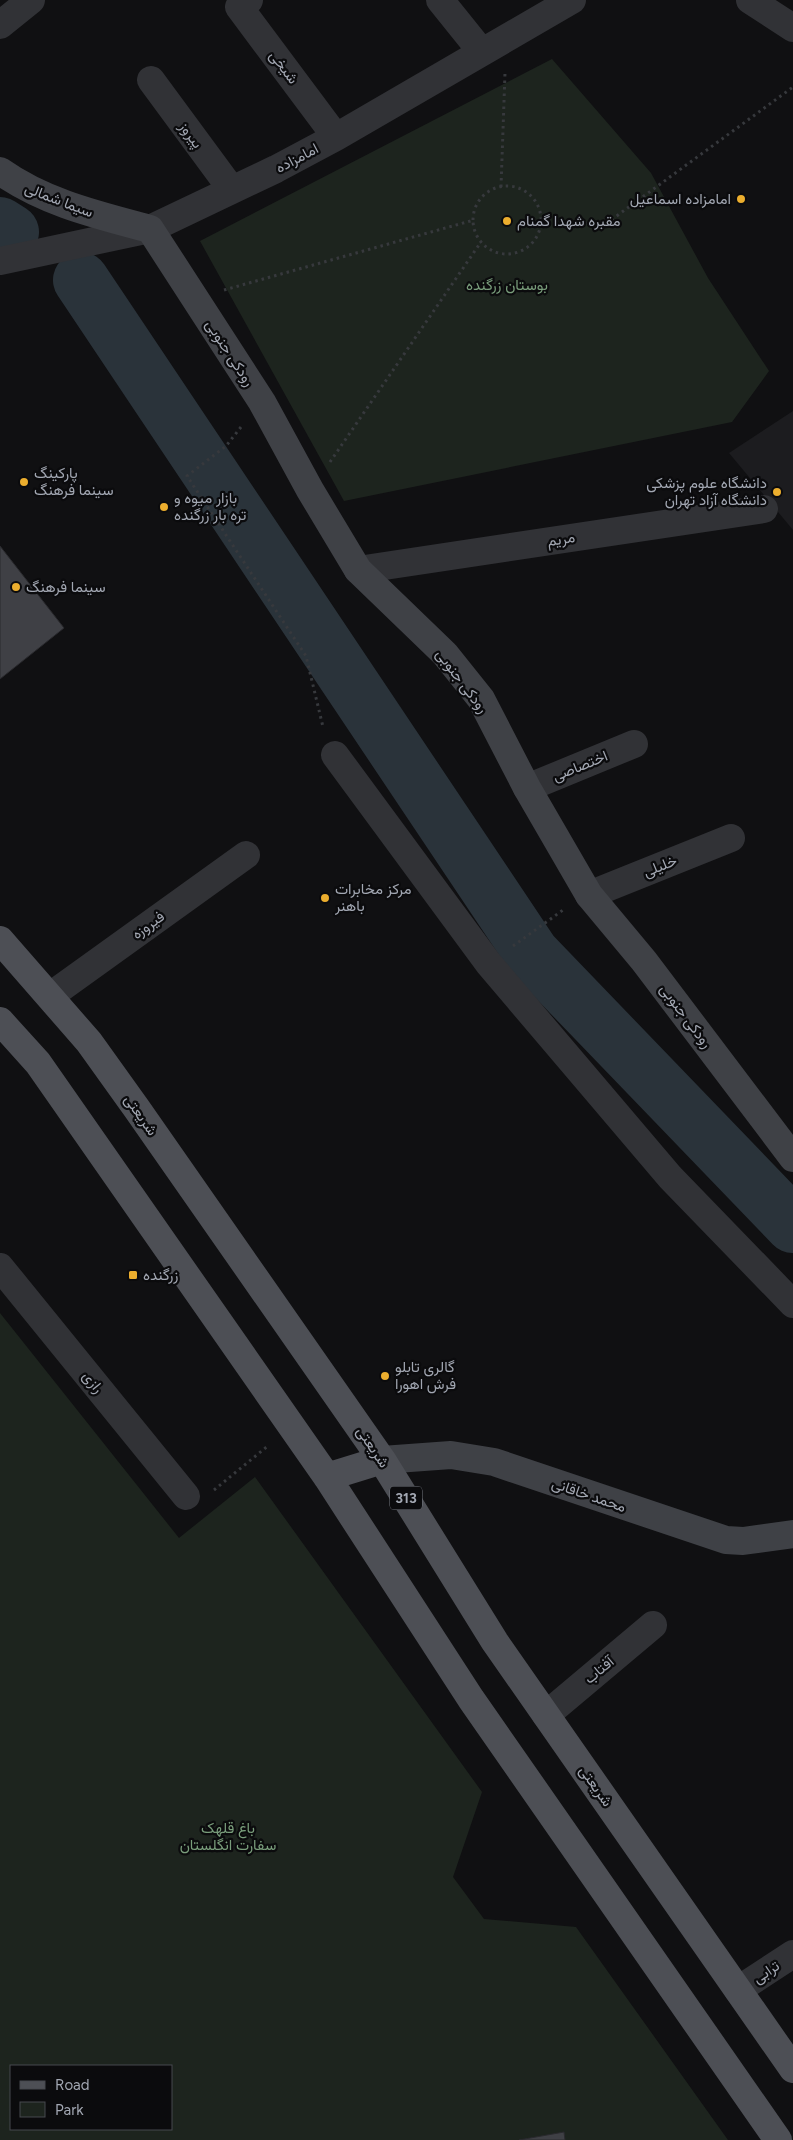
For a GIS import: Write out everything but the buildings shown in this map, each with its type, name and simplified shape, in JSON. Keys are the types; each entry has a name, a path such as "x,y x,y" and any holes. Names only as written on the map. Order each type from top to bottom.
{"main road":[{"name":"شریعتی","path":"0,940 89,1042 126,1094 382,1460 495,1642 793,2068"},
{"path":"0,1021 38,1063 327,1477 471,1699 778,2140"},
{"path":"327,1477 382,1460"}],"street":[{"path":"0,25 31,0"},
{"name":"شیخی","path":"249,0 239,8 336,137"},
{"path":"440,0 481,51"},
{"name":"امامزاده","path":"0,261 150,229 336,137 481,51 572,0"},
{"path":"750,0 793,28"},
{"name":"پیروز","path":"151,80 232,190"},
{"name":"سیما شمالی","path":"0,171 18,184 76,209 150,229"},
{"name":"رودکی جنوبی","path":"150,229 262,402 310,490 358,570 446,654 480,699 527,788 589,894 644,961 793,1158"},
{"name":"مریم","path":"358,570 764,510"},
{"name":"اختصاصی","path":"527,788 634,744"},
{"path":"335,754 489,964 670,1177 793,1304"},
{"name":"خلیلی","path":"589,894 731,838"},
{"name":"فیروزه","path":"50,996 246,855"},
{"name":"رازی","path":"0,1267 186,1496"},
{"name":"محمد خاقانی","path":"382,1460 451,1455 494,1462 726,1540 743,1541 793,1534"},
{"name":"آفتاب","path":"546,1714 653,1625"},
{"name":"ترابی","path":"738,1990 793,1954"}],"path":[{"path":"501,187 506,37"},
{"path":"541,224 607,223 793,86"},
{"path":"511,186 530,195 537,204 541,224 531,244 522,251 511,254 500,253 490,249 481,242 474,220 476,208 482,199 490,191 501,187 511,186"},
{"path":"194,298 474,220"},
{"path":"310,490 481,242"},
{"path":"226,446 187,476 306,656 326,741 335,754"},
{"path":"511,948 563,910"},
{"path":"186,1496 195,1506 291,1426"}],"shaded area":[{"name":"دانشگاه علوم پزشکی دانشگاه آزاد تهران","path":"793,411 793,530 729,453"}],"green space":[{"name":"بوستان زرگنده","path":"552,59 651,173 708,278 769,371 732,422 344,501 200,241"},
{"name":"باغ قلهک سفارت انگلستان","path":"0,1313 179,1538 255,1477 482,1792 453,1877 484,1919 576,1927 728,2140 0,2140"}],"waterway":[{"path":"0,225 11,232"},
{"path":"81,280 532,954 793,1225"}],"place":[{"name":"امامزاده اسماعیل","path":"741,199"},
{"name":"مقبره شهدا گمنام","path":"507,221"},
{"name":"پارکینگ سینما فرهنگ","path":"24,482"},
{"name":"دانشگاه علوم پزشکی دانشگاه آزاد تهران","path":"777,492"},
{"name":"بازار میوه و تره بار زرگنده","path":"164,507"},
{"name":"سینما فرهنگ","path":"16,587"},
{"name":"مرکز مخابرات باهنر","path":"325,898"},
{"name":"زرگنده","path":"133,1275"},
{"name":"گالری تابلو فرش اهورا","path":"385,1376"}]}
